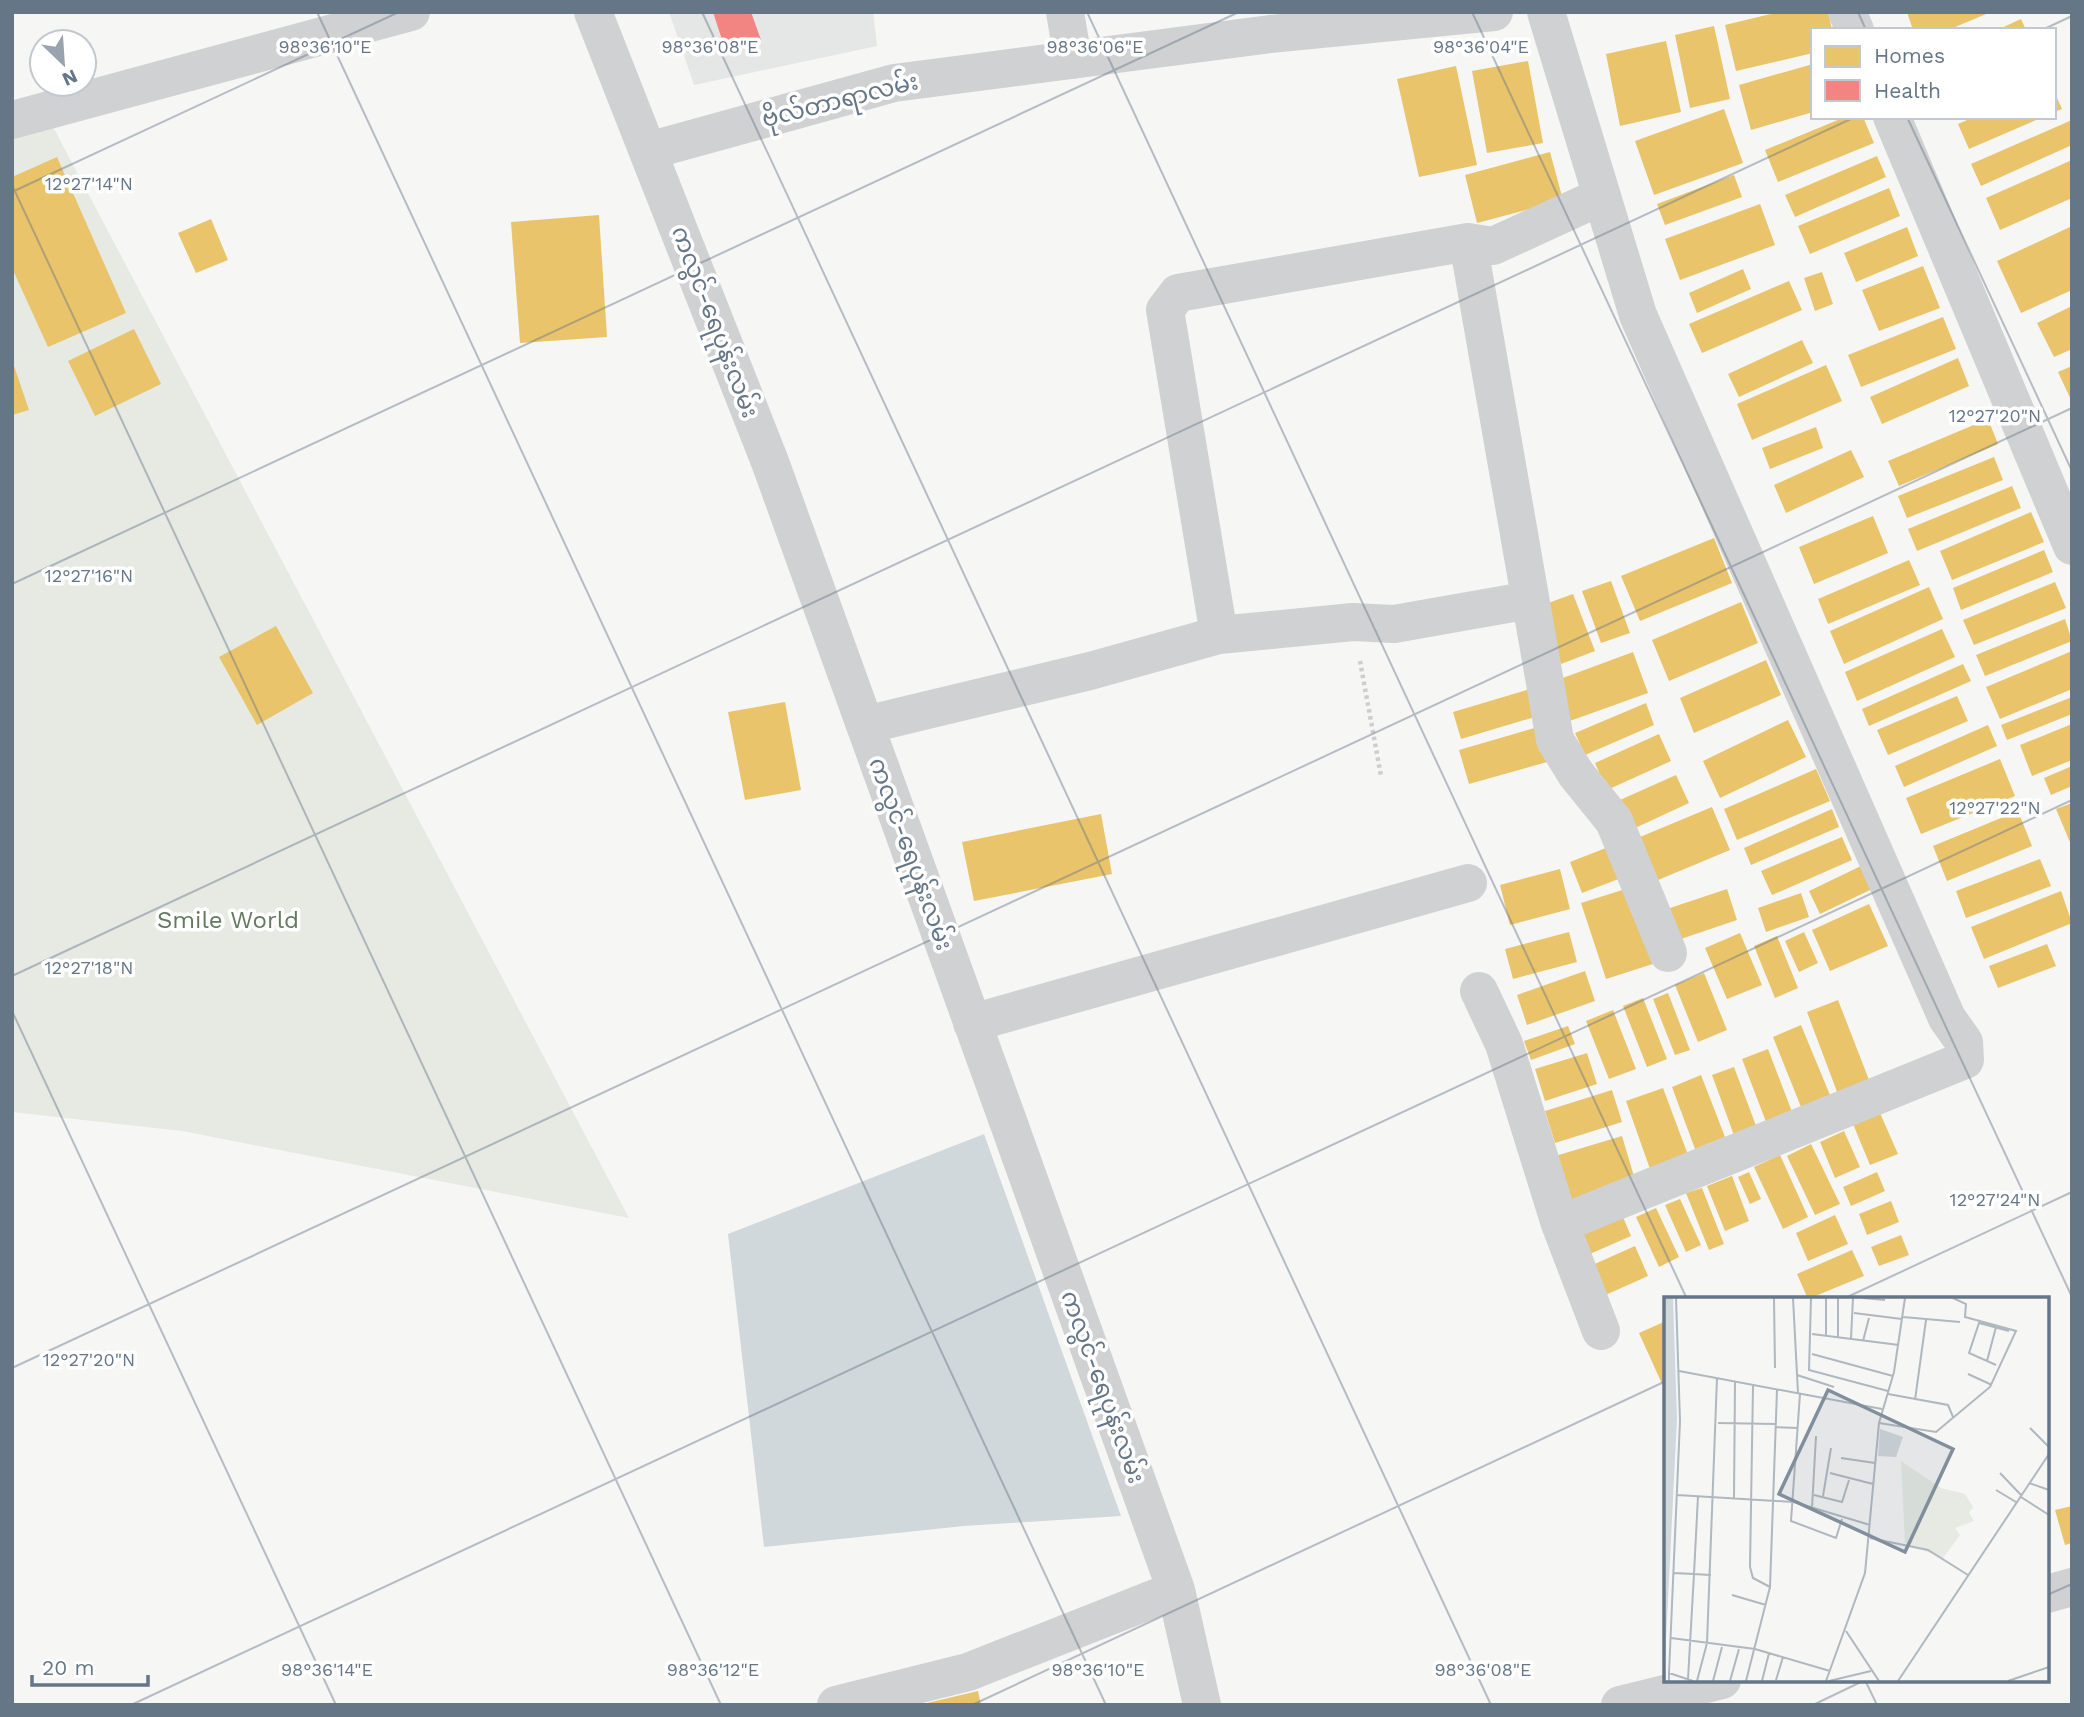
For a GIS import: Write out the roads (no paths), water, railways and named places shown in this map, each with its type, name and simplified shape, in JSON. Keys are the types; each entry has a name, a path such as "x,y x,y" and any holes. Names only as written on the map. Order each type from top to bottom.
{"street":[{"path":"12,121 411,12"},
{"name":"ကလွင်-ရေပုန်းလမ်း","path":"593,12 770,462 865,725 1176,1590 1202,1705"},
{"path":"1065,12 1073,60"},
{"name":"ဗိုလ်တာရာလမ်း","path":"649,151 894,83 1270,34 1494,12"},
{"path":"1546,12 1638,315 1947,1018 1964,1042 1965,1060 1560,1224"},
{"path":"1847,12 1854,28"},
{"path":"1893,119 2072,546"},
{"path":"1219,635 1165,310 1178,293 1468,242 1493,246 1602,196"},
{"path":"1468,242 1555,740 1576,774 1614,821 1668,953"},
{"path":"865,725 1090,671 1219,635 1353,622 1394,624 1530,600"},
{"path":"972,1023 1468,883"},
{"path":"1479,991 1504,1044 1560,1224 1601,1331"},
{"path":"2049,1593 2072,1587"},
{"path":"836,1705 968,1672 1176,1590"},
{"path":"1620,1705 1714,1682"}],"park label":[{"name":"Smile World","path":"228,920"}]}
